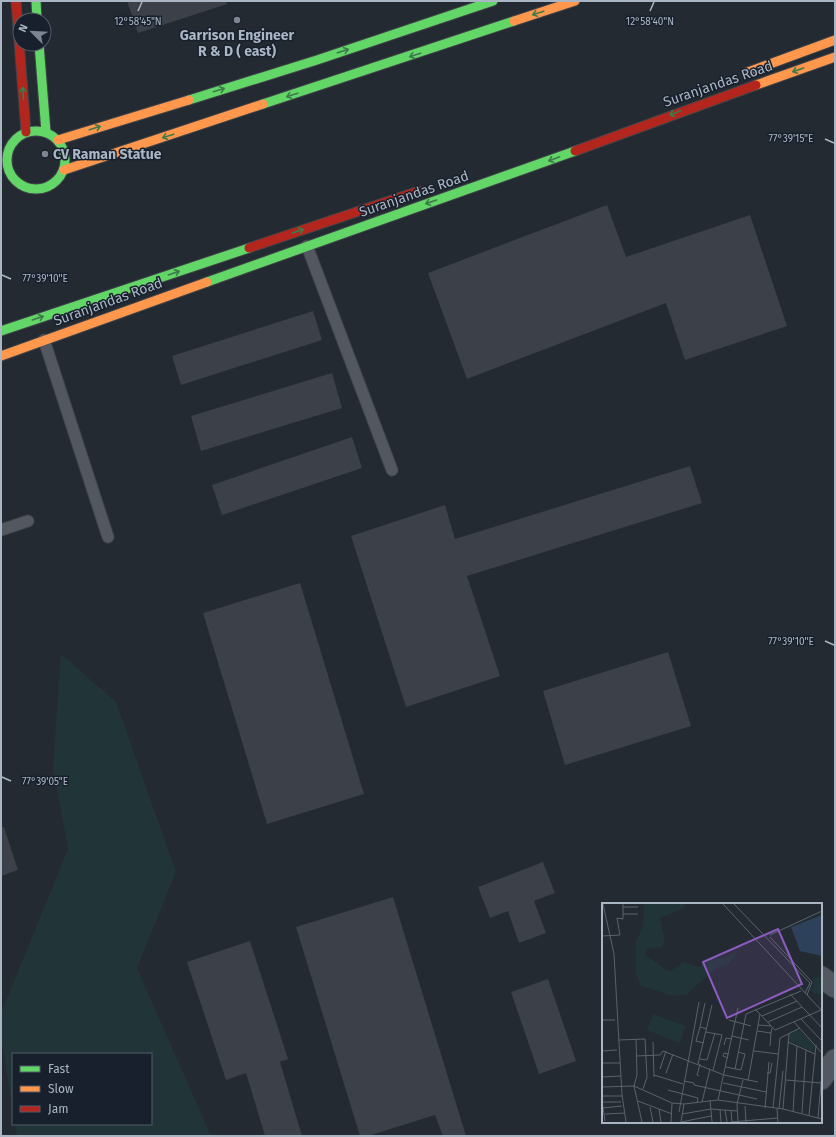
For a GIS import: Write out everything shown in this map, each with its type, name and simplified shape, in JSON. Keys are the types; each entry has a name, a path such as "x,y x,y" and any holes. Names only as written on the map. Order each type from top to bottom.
{"street":[{"path":"16,1 26,132"},
{"path":"36,1 37,12"},
{"path":"58,140 317,60 493,1"},
{"path":"64,170 575,1"},
{"name":"Suranjandas Road","path":"738,76 835,40"},
{"path":"40,52 46,132"},
{"name":"Suranjandas Road","path":"1,356 526,169 690,108 835,58"},
{"path":"36,130 46,132 58,140 64,149 66,159 64,170 59,179 51,186 42,190 32,190 11,182 4,166 8,151 14,139 26,132 36,130"},
{"name":"Suranjandas Road","path":"1,331 431,187"},
{"path":"822,977 835,987"},
{"path":"822,1078 835,1060"}],"lane":[{"path":"307,246 392,470"},
{"path":"44,340 108,537"},
{"path":"1,530 28,521"}],"green space":[{"path":"61,654 116,702 176,872 137,968 211,1136 17,1136 15,1125 152,1125 152,1053 12,1053 12,1104 1,1038 1,1013 68,849 53,767"}],"building":[{"path":"127,1 226,1 227,4 138,33"},
{"path":"607,205 626,257 750,215 787,326 685,360 666,303 467,379 428,273"},
{"path":"313,311 322,340 181,385 172,356"},
{"path":"332,373 342,408 201,451 191,416"},
{"path":"352,437 362,468 222,515 212,485"},
{"path":"690,466 702,503 467,576 500,676 406,707 351,536 445,505 455,539"},
{"path":"300,583 364,794 267,824 203,613"},
{"path":"668,652 691,726 565,765 543,691"},
{"path":"4,827 18,870 1,876 1,828"},
{"path":"543,862 555,893 534,901 546,933 519,943 508,911 490,918 478,887"},
{"path":"393,897 466,1136 443,1136 435,1115 368,1136 360,1136 296,927"},
{"path":"250,941 288,1059 280,1062 302,1136 265,1136 246,1073 226,1080 187,962"},
{"path":"548,979 576,1061 539,1074 511,992"}],"traffic: fast":[{"path":"36,1 37,12"},
{"path":"189,100 317,60 493,1"},
{"path":"263,104 514,21"},
{"path":"40,52 46,132"},
{"path":"30,131 42,131 52,135 61,144 65,154 65,160 65,166 57,181 42,189 30,189 20,185 11,176 7,166 7,154 11,144 20,135 30,131"},
{"path":"207,282 575,151"},
{"path":"1,331 249,248"}],"traffic: slow":[{"path":"514,21 575,1"},
{"path":"748,72 835,40"},
{"path":"756,85 835,57"},
{"path":"58,140 189,100"},
{"path":"64,170 263,104"},
{"path":"1,356 207,282"}],"traffic: jam":[{"path":"16,1 26,132"},
{"path":"575,151 756,85"},
{"path":"249,248 419,191"}],"place":[{"name":"Garrison Engineer R & D ( east)","path":"237,20"},
{"name":"CV Raman Statue","path":"45,154"}]}
